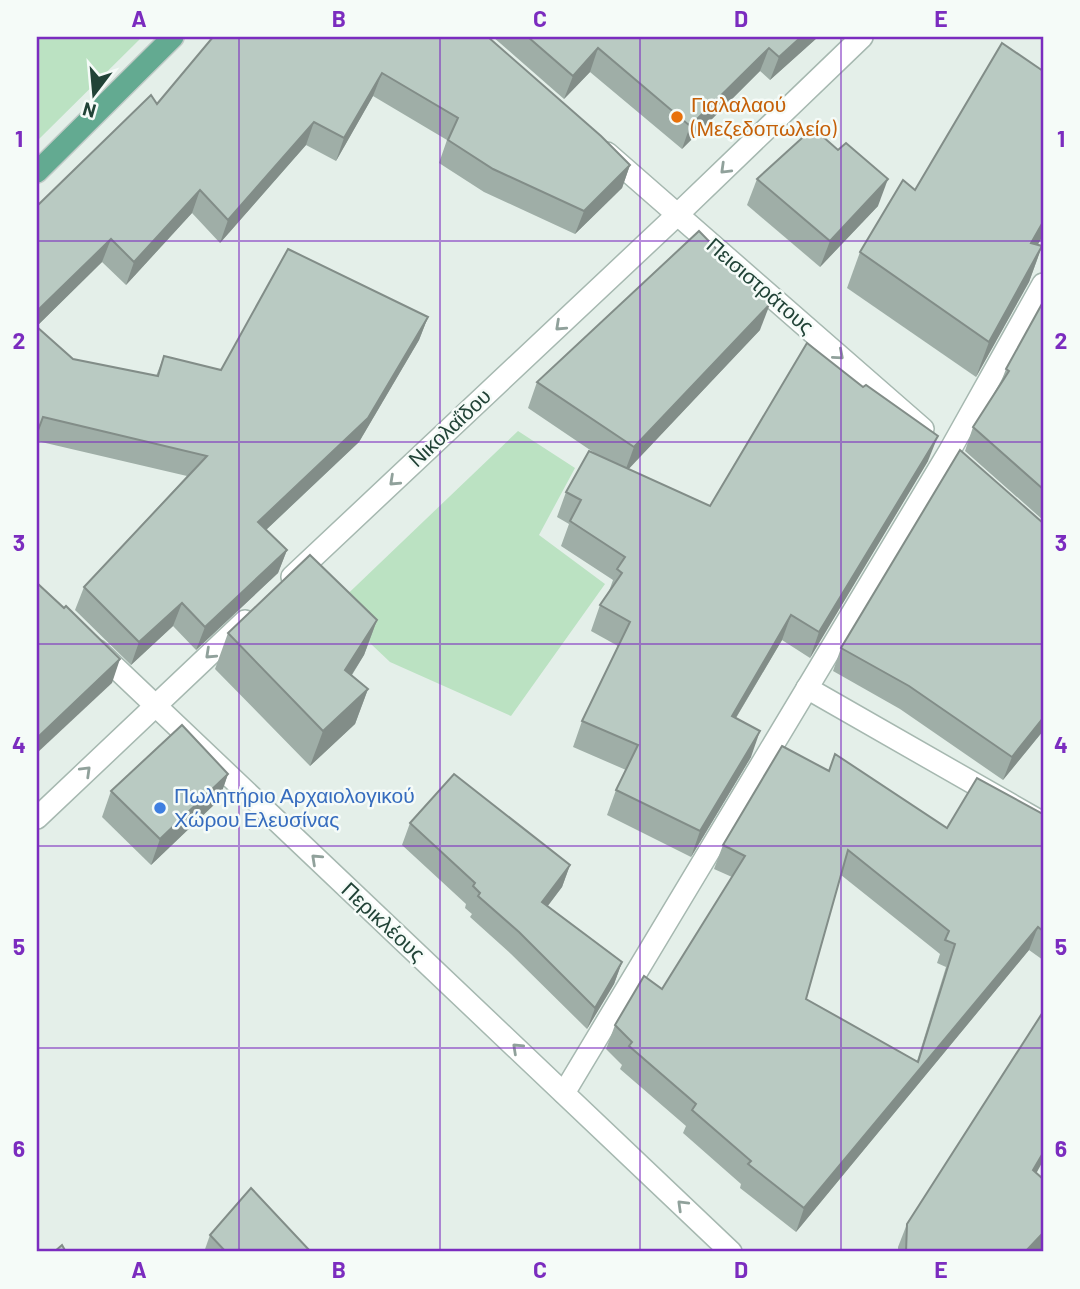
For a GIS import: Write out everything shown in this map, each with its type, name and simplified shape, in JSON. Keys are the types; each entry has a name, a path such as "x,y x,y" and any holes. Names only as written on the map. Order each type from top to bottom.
{"main road":[{"path":"37,172 173,37"}],"street":[{"name":"Νικολαΐδου","path":"37,818 678,215 862,37"},
{"name":"Πεισιστράτους","path":"586,135 968,469"},
{"path":"564,1093 949,452 1043,284"},
{"name":"Περικλέους","path":"86,639 731,1252"},
{"path":"807,688 1043,823"}],"green space":[{"path":"37,37 142,37 37,141"},
{"path":"518,431 575,468 539,535 605,584 511,716 390,662 333,608"}],"building":[{"path":"213,37 488,37 601,136 630,165 584,211 493,169 448,140 458,118 382,73 344,138 314,122 228,220 200,190 134,262 111,239 37,311 37,206 151,95 157,104"},
{"path":"528,37 801,37 779,57 769,48 690,126 598,48 573,76"},
{"path":"1002,43 1043,71 1043,222 1031,243 1042,246 989,342 860,252 903,180 915,190"},
{"path":"813,128 838,150 846,143 888,179 830,241 757,179"},
{"path":"699,231 770,304 634,447 537,382"},
{"path":"288,249 428,317 368,418 258,522 287,550 205,627 182,603 139,642 84,587 207,456 43,417 37,433 37,327 73,359 158,376 164,356 221,370"},
{"path":"1043,302 1043,489 973,427 1009,371 1006,369"},
{"path":"807,343 863,387 866,385 938,436 819,632 791,615 732,716 760,731 700,831 616,790 638,745 582,721 630,622 600,605 622,573 617,569 625,557 570,521 581,500 566,492 589,451 710,506"},
{"path":"960,450 1043,523 1043,718 1012,757 909,686 841,648"},
{"path":"310,555 377,620 345,670 368,689 323,731 228,633"},
{"path":"37,583 64,608 66,606 120,659 37,738"},
{"name":"Πωλητήριο Αρχαιολογικού Χώρου Ελευσίνας","path":"182,725 228,774 160,839 111,791"},
{"path":"782,746 829,771 835,754 947,828 977,778 1043,814 1043,931 1038,927 804,1208 748,1164 751,1161 692,1110 696,1104 629,1046 632,1042 615,1025 644,976 662,989 745,856 723,845","holes":["848,850 949,931 945,940 955,944 918,1062 806,999"]},
{"path":"454,774 570,865 542,902 622,962 595,1008 519,932 478,896 480,893 473,886 475,883 410,823"},
{"path":"1043,1012 1043,1153 1033,1170 1043,1179 1043,1233 1025,1252 906,1252 907,1224"},
{"path":"251,1188 311,1252 226,1252 210,1235"},
{"path":"62,1245 66,1252 54,1252"}],"place":[{"name":"Γιαλαλαού (Μεζεδοπωλείο)","path":"677,117"},
{"name":"Πωλητήριο Αρχαιολογικού Χώρου Ελευσίνας","path":"160,808"}]}
